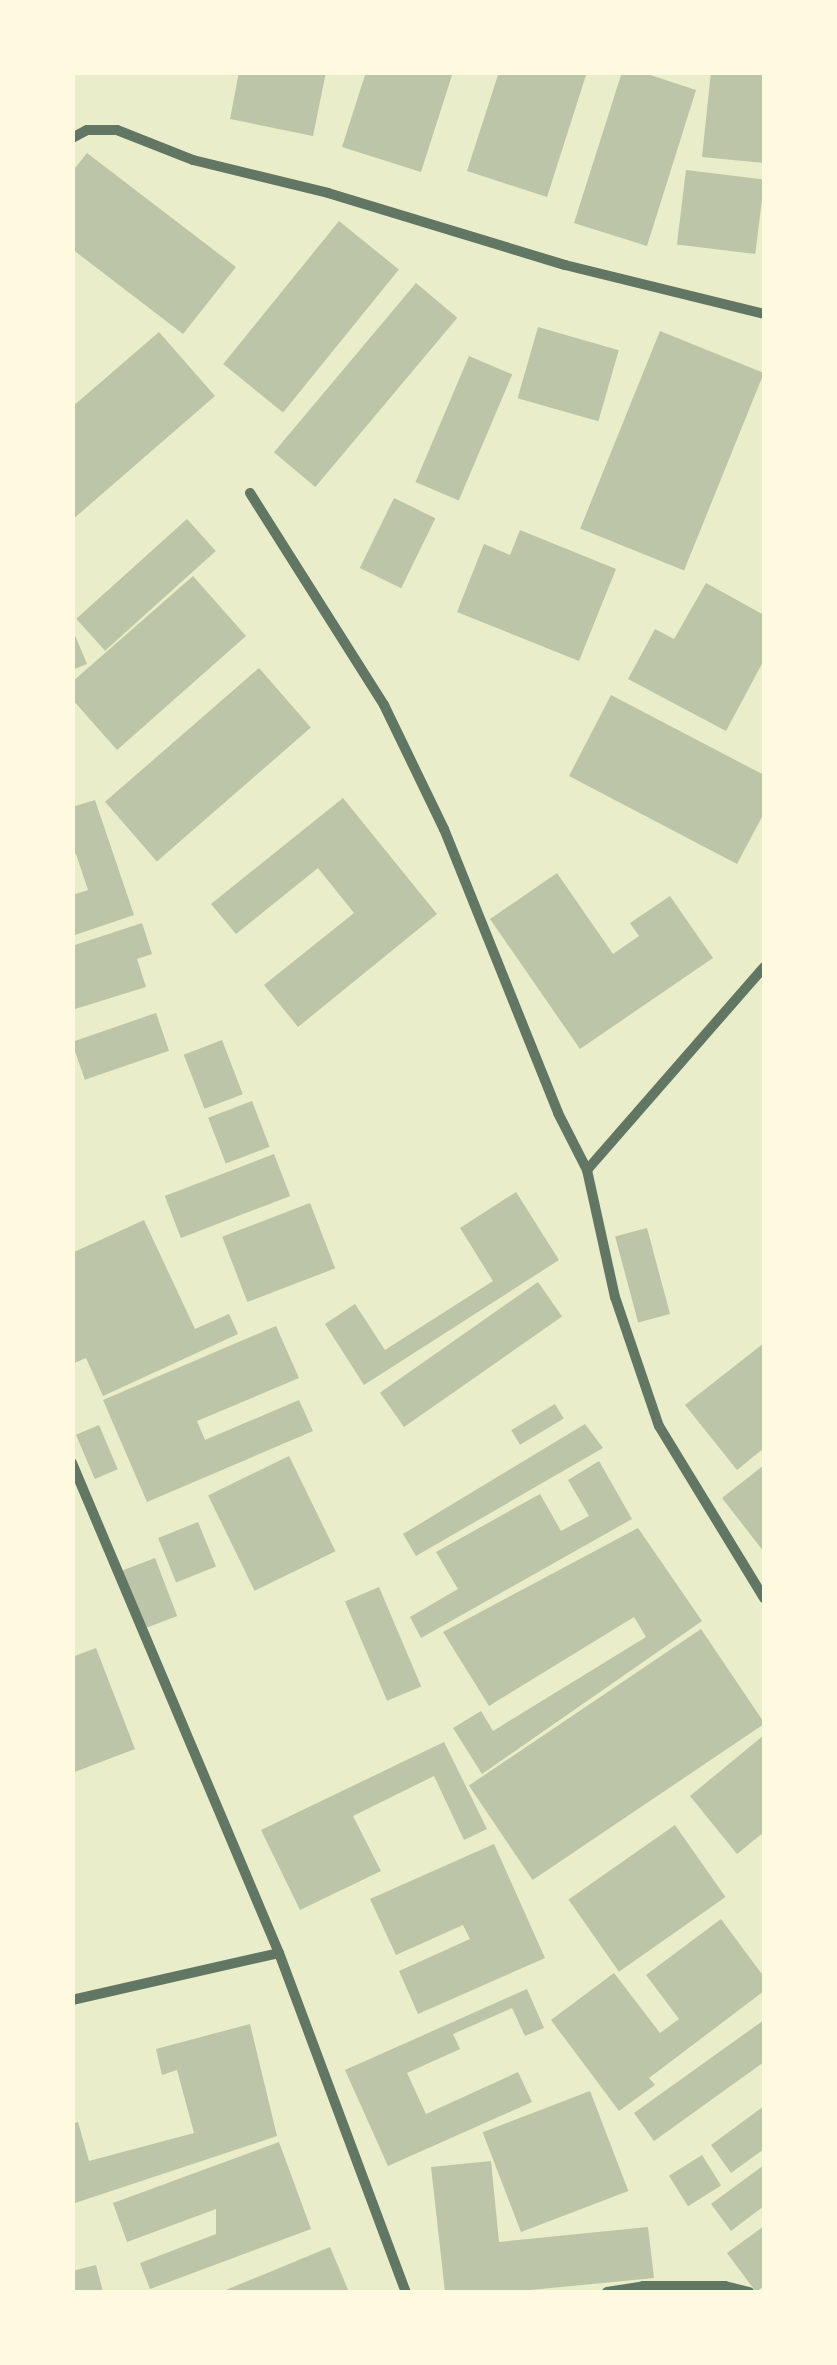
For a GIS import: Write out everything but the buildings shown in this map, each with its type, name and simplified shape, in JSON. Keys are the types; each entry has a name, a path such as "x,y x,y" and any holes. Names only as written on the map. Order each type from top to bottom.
{"street":[{"path":"72,138 87,130 117,130 192,160 328,192 565,265 764,314"},
{"path":"250,493 392,723 458,860 558,1113 587,1170 615,1297 659,1426 764,1598"},
{"path":"587,1170 764,967"},
{"path":"72,1462 278,1954 406,2292"},
{"path":"72,2000 278,1954"},
{"path":"607,2292 643,2286 725,2286 750,2292"}]}
